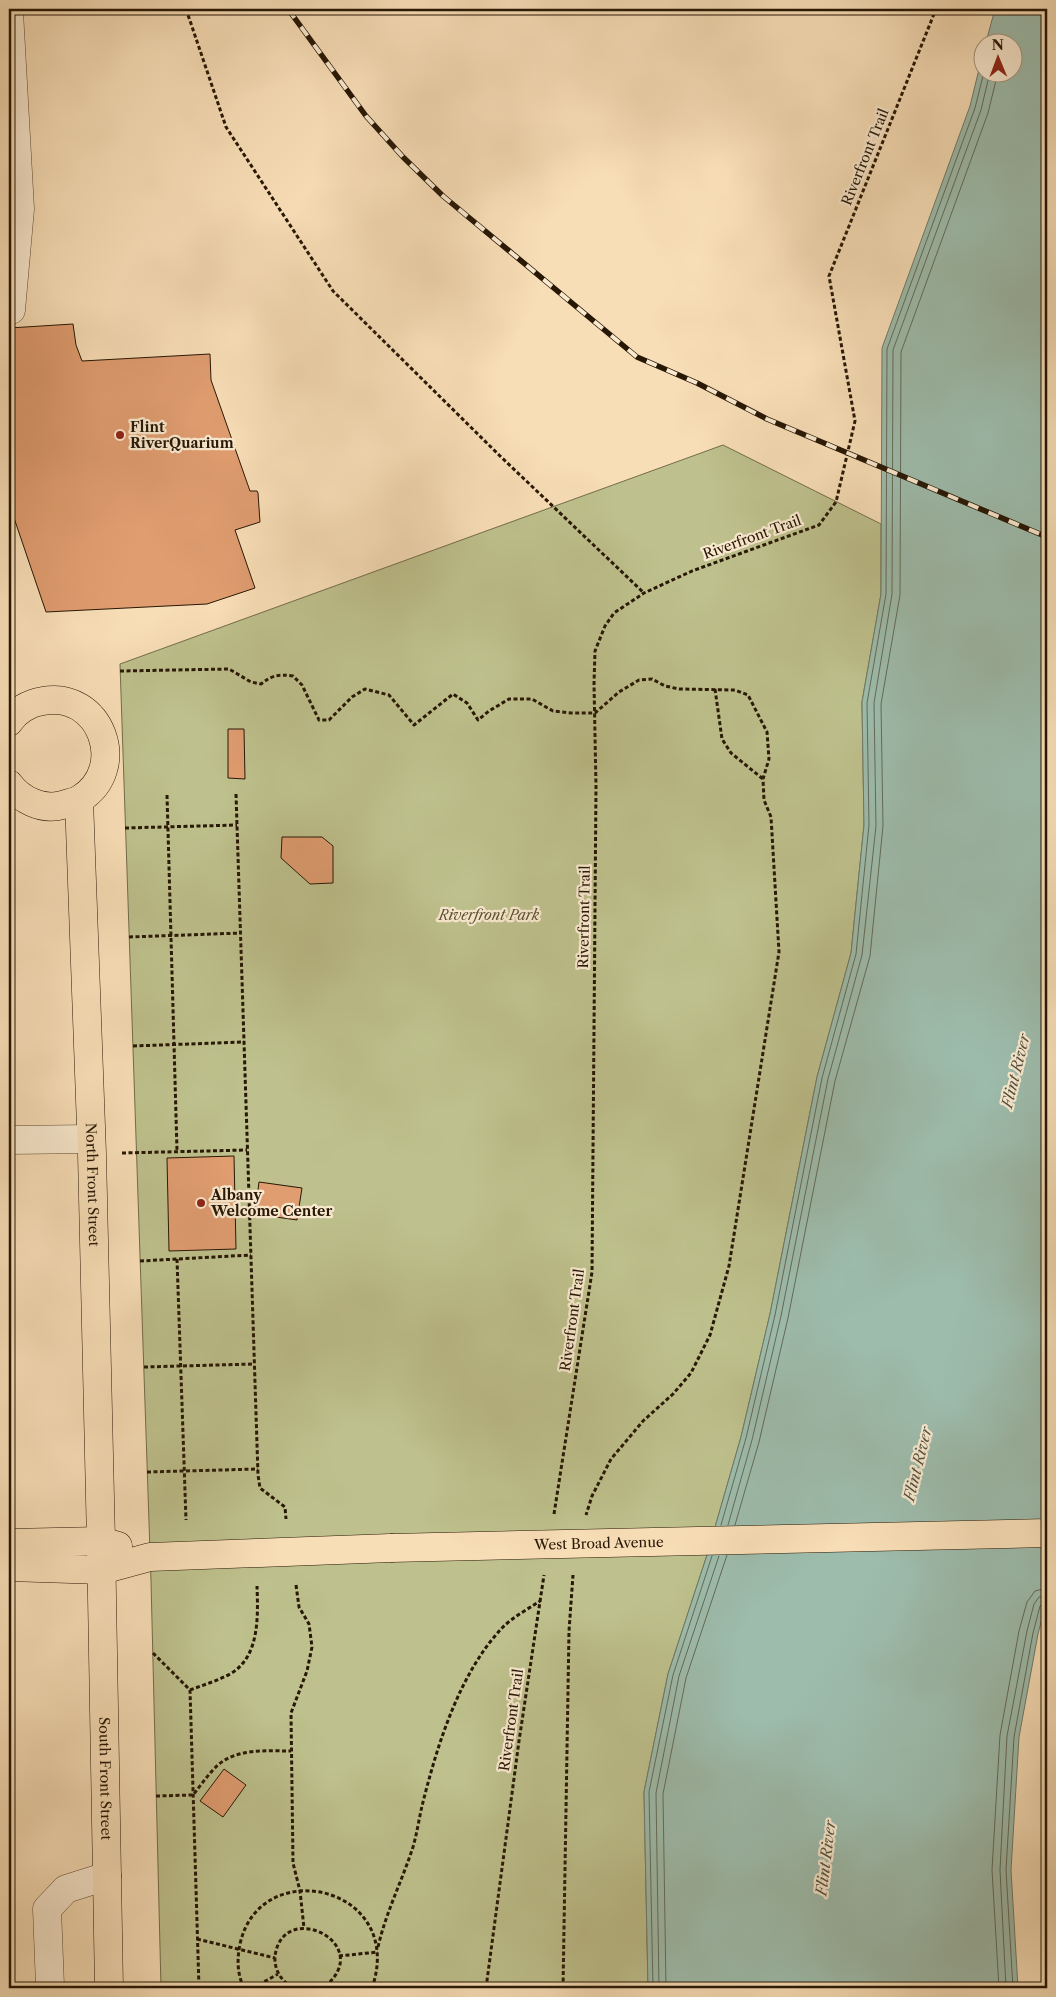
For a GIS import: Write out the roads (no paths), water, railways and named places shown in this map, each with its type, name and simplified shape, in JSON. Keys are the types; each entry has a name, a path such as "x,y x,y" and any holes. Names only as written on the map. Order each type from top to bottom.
{"main road":[{"path":"9,722 21,705 53,699 73,703 89,714 101,730 106,749 104,769 94,787 79,800 58,806 36,804 17,794 9,784"},
{"name":"North Front Street","path":"79,800 91,1146 102,1570"},
{"name":"West Broad Avenue","path":"9,1567 102,1570 150,1557 391,1548 1047,1533"},
{"name":"West Broad Avenue","path":"9,1543 101,1541 150,1557"},
{"name":"South Front Street","path":"102,1570 109,1988"}],"street":[{"path":"9,12 20,209 11,310"},
{"path":"9,1140 91,1146"},
{"path":"50,1986 47,1909 66,1889 107,1876"}],"water":[{"name":"Flint River","path":"995,9 1047,9 1047,1599 1038,1634 1019,1737 1011,1870 1018,1988 648,1988 644,1792 668,1674 707,1555 741,1437 770,1314 817,1077 851,953 864,825 862,702 881,594 882,348 970,106 976,82 1024,82 1024,32 989,32"}],"railway":[{"path":"288,9 366,116 403,157 443,196 637,357 697,383 767,419 1047,537"}],"place":[{"name":"Flint RiverQuarium","path":"120,435"},
{"name":"Albany Welcome Center","path":"201,1203"}],"park label":[{"name":"Riverfront Park","path":"489,915"}]}
